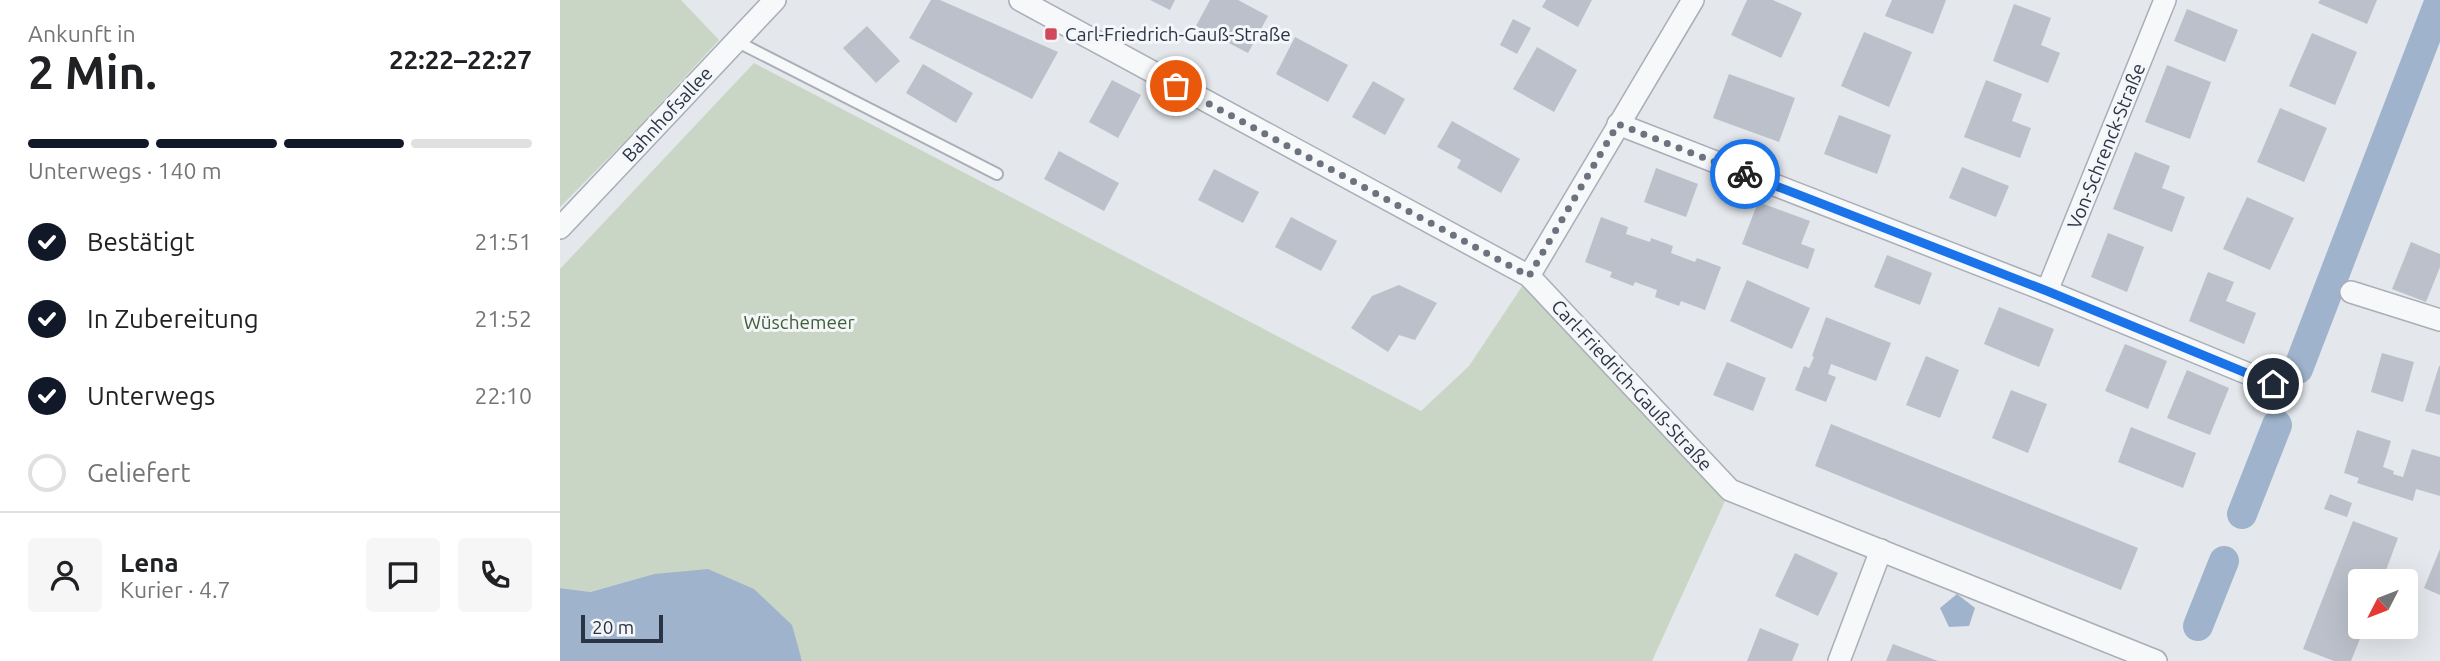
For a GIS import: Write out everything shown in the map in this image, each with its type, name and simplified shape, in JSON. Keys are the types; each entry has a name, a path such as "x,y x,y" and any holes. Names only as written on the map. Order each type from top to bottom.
{"street":[{"name":"Bahnhofsallee","path":"560,228 775,0"},
{"name":"Carl-Friedrich-Gauß-Straße","path":"1020,0 1529,276 1730,490 2156,661"},
{"path":"1529,276 1693,0"},
{"name":"Von-Schrenck-Straße","path":"2047,291 2165,0"},
{"path":"1618,124 2047,291 2273,384"},
{"path":"2351,292 2440,320"},
{"path":"1839,661 1881,550"}],"lane":[{"path":"736,41 997,174"}],"green space":[{"path":"560,0 681,0 719,40 560,207"},
{"name":"Wüschemeer","path":"754,63 1421,411 1469,366 1529,276 1730,490 1652,661 802,661 802,658 654,574 589,592 560,588 560,269"}],"water":[{"path":"708,569 754,589 792,625 802,661 560,661 560,588 590,592 654,574"},
{"path":"1957,594 1975,608 1969,626 1949,627 1940,608"}],"building":[{"path":"931,0 940,0 1058,52 1032,99 909,38"},
{"path":"1150,0 1175,0 1170,10"},
{"path":"1210,0 1238,0 1268,16 1248,53 1196,26"},
{"path":"1546,0 1592,0 1578,27 1542,7"},
{"path":"1747,0 1773,0 1802,13 1781,58 1731,35"},
{"path":"1892,0 1946,0 1933,34 1885,16"},
{"path":"2320,0 2377,0 2367,24 2318,3"},
{"path":"2014,4 2051,18 2041,45 2060,53 2048,83 1993,61"},
{"path":"2187,9 2238,30 2225,62 2174,41"},
{"path":"1513,19 1531,28 1517,54 1500,45"},
{"path":"867,26 900,61 876,83 843,48"},
{"path":"1864,32 1912,52 1889,107 1841,86"},
{"path":"2312,33 2357,52 2335,105 2289,86"},
{"path":"1295,37 1348,65 1328,102 1276,74"},
{"path":"1537,47 1577,70 1554,112 1513,89"},
{"path":"923,64 973,93 956,123 906,93"},
{"path":"2167,65 2211,82 2190,139 2145,122"},
{"path":"1729,74 1795,98 1779,142 1713,118"},
{"path":"1112,80 1141,95 1118,138 1089,122"},
{"path":"1986,80 2022,94 2012,121 2031,128 2020,158 1964,137"},
{"path":"1373,81 1405,99 1385,135 1352,117"},
{"path":"2280,108 2327,128 2304,182 2257,162"},
{"path":"1839,115 1891,135 1877,174 1824,154"},
{"path":"1452,121 1520,159 1501,193 1457,168 1461,160 1437,147"},
{"path":"1059,151 1119,183 1104,211 1044,179"},
{"path":"2135,152 2170,166 2162,188 2185,197 2172,232 2113,209"},
{"path":"1962,167 2009,186 1996,217 1949,198"},
{"path":"1656,168 1698,184 1686,217 1644,202"},
{"path":"1214,169 1259,192 1243,223 1198,200"},
{"path":"2247,197 2294,218 2270,270 2223,249"},
{"path":"1758,202 1810,221 1801,244 1815,249 1808,269 1742,244"},
{"path":"1291,217 1337,241 1321,271 1275,247"},
{"path":"1601,217 1628,227 1626,234 1650,242 1651,238 1673,246 1671,253 1695,262 1697,258 1721,267 1705,310 1681,301 1679,306 1655,297 1657,290 1635,282 1633,286 1610,277 1612,272 1585,262"},
{"path":"2108,233 2144,247 2127,292 2091,277"},
{"path":"2411,242 2440,254 2440,267 2426,302 2392,289"},
{"path":"1887,255 1932,273 1920,305 1874,287"},
{"path":"2208,272 2234,282 2226,301 2256,313 2244,344 2189,321"},
{"path":"1747,280 1810,308 1792,349 1730,321"},
{"path":"1399,285 1437,303 1415,340 1399,335 1388,352 1351,328 1372,296"},
{"path":"1999,307 2054,329 2039,367 1984,344"},
{"path":"1826,317 1891,343 1876,381 1831,364 1828,374 1836,377 1826,402 1795,390 1804,366 1809,368 1814,357 1812,356"},
{"path":"2125,344 2167,361 2148,409 2105,391"},
{"path":"2382,353 2414,362 2403,402 2371,392"},
{"path":"1926,356 1959,370 1940,418 1906,405"},
{"path":"1727,362 1766,378 1753,411 1713,395"},
{"path":"2440,366 2440,415 2425,411"},
{"path":"2187,370 2229,388 2210,435 2167,418"},
{"path":"2011,390 2047,404 2028,453 1992,438"},
{"path":"1831,424 2138,548 2121,590 1815,466"},
{"path":"2131,427 2196,453 2183,488 2118,462"},
{"path":"2357,430 2391,441 2383,467 2394,471 2393,474 2403,477 2412,449 2440,457 2440,496 2416,489 2413,501 2357,483 2359,478 2344,473"},
{"path":"2330,494 2352,503 2347,517 2324,509"},
{"path":"2353,521 2398,538 2386,569 2348,569 2348,639 2360,639 2351,661 2334,661 2303,649"},
{"path":"2440,549 2440,595 2424,588"},
{"path":"1795,553 1838,573 1818,616 1775,596"},
{"path":"1760,628 1799,644 1792,661 1747,661"},
{"path":"1893,644 1938,661 1886,661"}],"waterway":[{"path":"2298,369 2440,0"},
{"path":"2242,514 2277,425"},
{"path":"2198,626 2224,561"}],"way so far":[{"path":"1176,86 1529,276 1618,124 1745,174"}],"place":[{"name":"Carl-Friedrich-Gauß-Straße","path":"1051,34"}],"route":[{"path":"1745,174 2047,291 2273,384"}]}
